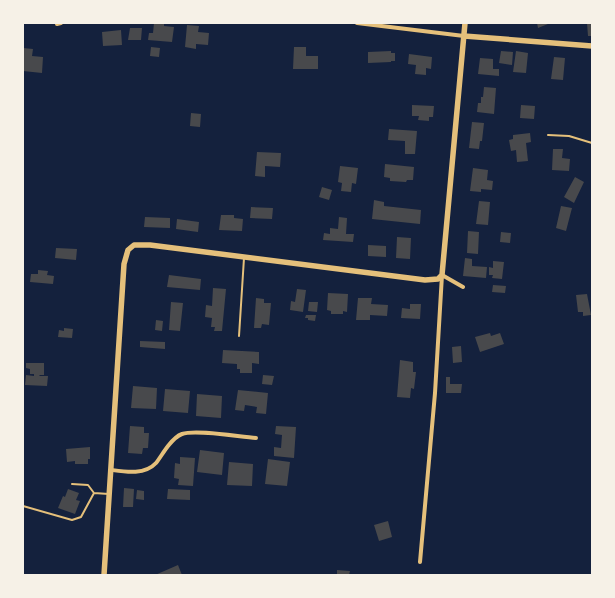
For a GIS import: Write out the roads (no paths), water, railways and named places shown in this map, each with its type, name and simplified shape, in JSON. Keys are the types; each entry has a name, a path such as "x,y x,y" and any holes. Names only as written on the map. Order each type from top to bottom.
{"street":[{"path":"357,23 464,36 592,46"},
{"path":"420,562 435,393 442,275 465,23"},
{"path":"104,575 112,470 124,264 126,255 131,247 138,244 150,245 425,280 436,280 442,275"},
{"path":"442,275 463,287"},
{"path":"112,470 135,472 149,468 156,463 172,441 186,433 198,432 256,438"}],"lane":[{"path":"548,134 569,136 592,143"},
{"path":"239,336 244,257"},
{"path":"72,484 88,485 94,493 110,494"},
{"path":"23,506 72,520 81,517 94,493"}]}
